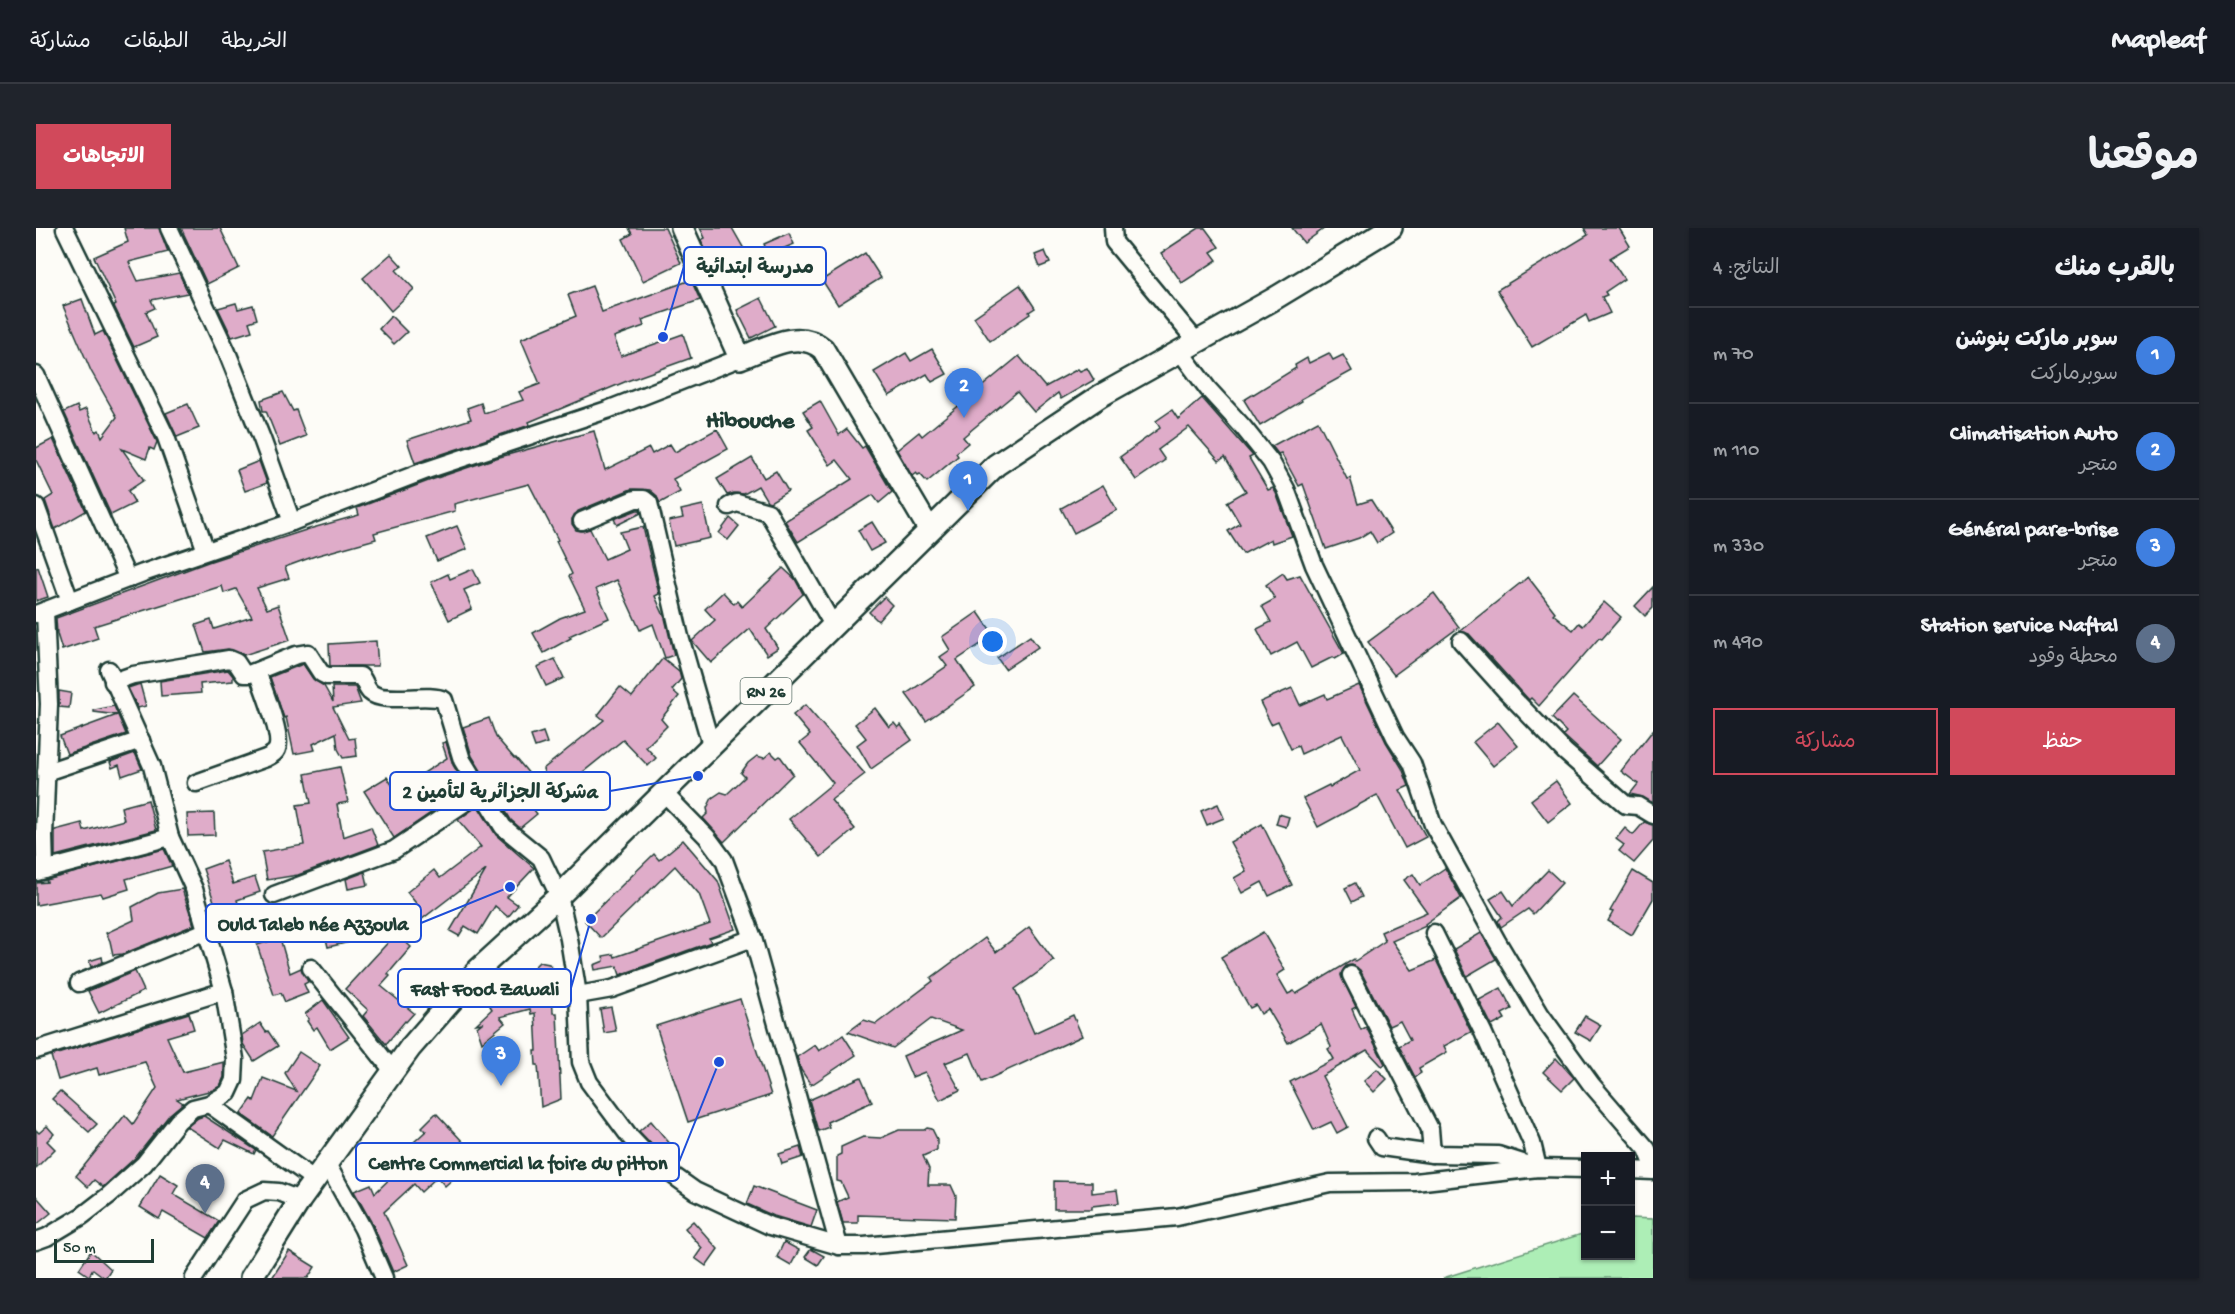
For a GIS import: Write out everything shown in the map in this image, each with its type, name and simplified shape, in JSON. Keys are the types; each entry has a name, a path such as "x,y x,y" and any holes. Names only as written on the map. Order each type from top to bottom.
{"main road":[{"path":"682,228 740,358 793,339 813,341 823,349 929,529"},
{"name":"RN 26","path":"251,1278 300,1200 393,1071 410,1048 479,969 559,896 996,465 1100,396 1272,300 1391,228"}],"street":[{"path":"169,228 227,352 292,522"},
{"path":"1113,228 1114,242 1187,346 1208,389 1271,462 1286,489 1314,565 1395,737 1412,764 1433,825 1497,941 1541,1015 1592,1084 1647,1149 1653,1164"},
{"path":"65,229 166,437 206,551"},
{"path":"170,837 41,871 49,704 40,613 128,579 292,522 427,470 607,410 740,358"},
{"path":"36,375 128,579"},
{"path":"582,521 635,499 644,499 649,503 680,637 711,745"},
{"path":"729,506 737,503 768,512 833,625"},
{"path":"36,506 70,601"},
{"path":"1461,641 1565,752 1626,805 1638,806 1653,815"},
{"path":"36,1241 82,1216 108,1196 144,1164 178,1121 193,1108 209,1104 228,1093 234,1080 235,1059 224,991 194,889 170,837 152,766 111,676 133,675 229,659 236,662 244,674 296,655 308,653 321,673 327,676 360,676 370,692 375,694 401,699 441,698 444,700 462,760 503,827 542,858 559,896 578,995 581,1062 589,1082 630,1137 653,1161 695,1191 770,1226 838,1246 864,1246 1177,1217 1330,1183 1414,1182 1538,1168 1581,1169"},
{"path":"196,783 275,753 278,747 277,735 257,671"},
{"path":"46,772 141,740"},
{"path":"274,895 394,850 482,791"},
{"path":"663,792 707,837 724,860 753,938 838,1246"},
{"path":"79,983 206,931"},
{"path":"1434,933 1483,1032 1532,1143 1538,1168"},
{"path":"578,995 612,988 753,938"},
{"path":"311,968 393,1071"},
{"path":"1351,975 1430,1129 1432,1154"},
{"path":"36,1050 224,991"},
{"path":"209,1104 321,1172 363,1228 384,1278"},
{"path":"1376,1138 1382,1147 1432,1154 1498,1155 1538,1168"},
{"path":"1635,1170 1653,1171"},
{"path":"194,1278 245,1200 264,1191 279,1192 300,1200"}],"green space":[{"path":"1635,1218 1653,1219 1653,1278 1443,1278 1581,1234 1581,1260 1635,1260"}],"building":[{"path":"124,228 159,228 168,252 129,262 138,281 179,273 188,293 151,300 155,308 146,312 157,337 134,347 94,257 128,242"},
{"path":"181,228 220,228 239,268 207,284"},
{"path":"629,228 665,228 681,263 643,281 623,239 632,234"},
{"path":"700,228 732,228 744,249 713,266 701,240 705,238"},
{"path":"1199,228 1205,228 1219,247 1211,252 1217,260 1182,283 1161,253"},
{"path":"1292,228 1325,228 1304,243"},
{"path":"1584,228 1619,228 1630,246 1610,258 1624,279 1605,292 1607,295 1602,297 1610,313 1589,322 1586,315 1532,347 1497,290 1588,235"},
{"path":"789,233 794,244 768,255 764,244"},
{"path":"1045,251 1050,263 1040,267 1035,255"},
{"path":"865,253 881,278 838,305 822,280"},
{"path":"391,254 402,266 396,270 414,289 391,311 363,278"},
{"path":"691,280 700,300 642,320 644,326 614,337 621,356 683,334 691,358 627,381 529,422 530,425 415,463 407,440 471,419 467,408 481,403 484,413 523,400 519,392 540,384 521,339 576,316 568,295 592,286 602,312"},
{"path":"1020,285 1035,308 1029,312 1030,314 990,341 974,317"},
{"path":"761,298 775,326 751,338 737,310"},
{"path":"82,299 95,335 103,331 157,442 154,450 150,448 146,459 122,449 144,480 128,491 135,503 111,515 64,412 77,406 79,412 86,409 96,432 99,430 102,437 117,417 91,371 63,306"},
{"path":"236,303 238,309 253,305 257,319 249,322 252,331 232,337 218,308"},
{"path":"391,316 407,332 394,344 379,329"},
{"path":"932,349 947,374 932,382 927,374 889,396 874,372 906,353 911,361"},
{"path":"1329,353 1333,360 1343,355 1352,371 1301,399 1302,401 1260,426 1244,400 1296,368 1295,365 1307,358 1309,363"},
{"path":"1019,356 1045,387 1078,369 1080,371 1087,368 1094,380 1061,399 1058,393 1034,412 1017,392 963,437 968,443 956,453 958,456 927,482 920,474 916,473 912,476 897,450 919,432 922,436"},
{"path":"283,392 293,411 296,410 306,436 280,446 266,411 263,411 261,400"},
{"path":"1202,398 1253,456 1249,458 1268,490 1273,488 1276,493 1292,536 1272,543 1271,539 1243,554 1228,531 1240,524 1227,502 1246,491 1225,457 1219,461 1189,427 1158,450 1165,460 1136,480 1120,457 1160,428 1156,421 1172,410 1178,419"},
{"path":"820,401 839,435 847,429 862,448 865,446 892,492 879,503 873,495 798,542 785,521 852,479 837,460 830,465 808,430 813,427 803,411"},
{"path":"188,404 199,428 177,437 166,413"},
{"path":"1318,421 1347,479 1350,478 1358,504 1371,500 1392,533 1377,543 1370,531 1359,538 1326,549 1303,484 1299,486 1281,453 1278,454 1272,446"},
{"path":"717,429 728,449 673,479 680,492 660,503 650,490 631,489 578,511 572,519 576,530 590,529 605,559 627,549 620,532 643,527 659,594 655,596 665,618 674,655 665,658 653,624 640,630 617,580 596,589 609,618 569,636 571,638 544,653 533,633 560,618 585,609 569,576 572,574 556,541 558,540 529,484 454,504 455,511 374,533 376,539 285,567 289,578 257,588 267,609 278,605 290,640 244,655 228,649 205,652 196,625 211,620 214,629 252,617 236,589 224,593 222,586 94,626 98,638 62,650 57,634 56,618 208,562 359,515 357,508 496,458 594,431 605,470 649,448 652,454 670,444 675,452"},
{"path":"53,439 86,511 55,529 45,500 53,495 36,460 36,448"},
{"path":"752,458 764,478 776,471 788,491 770,502 758,486 744,494 727,495 717,479"},
{"path":"259,461 267,483 245,491 237,470"},
{"path":"1103,485 1117,510 1074,533 1061,508"},
{"path":"703,505 710,538 674,546 669,521 683,518 681,510"},
{"path":"637,510 641,513 617,525 614,519"},
{"path":"730,518 739,526 728,540 719,533"},
{"path":"872,522 885,543 870,551 858,530"},
{"path":"457,526 467,549 437,561 427,538"},
{"path":"38,567 48,597 36,601 36,568"},
{"path":"783,568 795,579 803,594 766,629 778,648 767,655 750,629 711,663 692,641 715,620 705,609 723,592 734,604 737,601 742,607"},
{"path":"473,569 480,583 464,590 472,609 449,620 431,582 448,574 450,579"},
{"path":"1283,573 1287,579 1300,575 1344,654 1311,668 1297,642 1271,656 1257,629 1271,622 1262,606 1275,599 1266,585"},
{"path":"1528,577 1555,612 1553,614 1573,630 1579,623 1583,626 1604,602 1621,617 1602,639 1599,638 1539,706 1531,698 1529,700 1469,634 1460,631"},
{"path":"1653,587 1653,608 1645,616 1635,606"},
{"path":"1434,593 1459,627 1394,675 1368,642"},
{"path":"884,597 892,605 878,621 869,612"},
{"path":"978,612 994,635 957,660 975,687 926,721 906,694 947,666 940,657 950,650 942,637"},
{"path":"1030,636 1038,647 1005,669 997,658"},
{"path":"376,641 378,666 330,666 329,644"},
{"path":"663,658 679,671 681,679 672,690 679,696 661,719 667,726 646,747 656,758 648,766 623,740 553,796 543,769 604,720 598,715 620,687 632,697"},
{"path":"555,659 564,678 546,686 537,667"},
{"path":"303,664 313,679 324,686 333,702 332,687 355,687 361,703 333,707 349,739 355,738 357,756 343,758 338,749 336,733 313,744 315,750 294,754 286,717 284,718 270,677"},
{"path":"228,670 233,676 233,681 200,684 201,693 161,696 160,681"},
{"path":"140,684 146,706 138,708 128,688"},
{"path":"1359,685 1386,742 1402,768 1409,786 1400,790 1426,837 1405,848 1377,795 1318,827 1303,798 1329,785 1330,787 1360,770 1342,735 1301,754 1298,746 1291,749 1278,721 1271,724 1260,702 1292,688 1300,705 1325,694 1327,699"},
{"path":"59,691 71,693 69,708 59,707"},
{"path":"1573,696 1621,739 1597,766 1563,735 1566,732 1552,718"},
{"path":"805,705 865,774 831,800 855,829 821,857 789,819 833,783 800,743 810,735 793,715"},
{"path":"114,706 126,734 67,754 60,736 117,715 94,712 94,710"},
{"path":"875,708 889,727 894,723 898,728 901,725 912,740 871,769 857,745 866,738 855,724"},
{"path":"489,718 496,737 549,798 534,810 537,814 520,828 511,820 472,756 463,727"},
{"path":"1498,722 1518,746 1493,766 1473,742"},
{"path":"1653,730 1653,803 1643,797 1630,794 1638,784 1621,771"},
{"path":"543,732 547,743 535,747 531,736"},
{"path":"446,742 453,765 467,788 394,838 364,791 387,777 396,791 447,758 442,743"},
{"path":"771,752 777,758 780,756 793,774 724,842 703,818 708,813 707,808 712,798 721,792 727,794 745,777 741,773 748,763 757,756 764,758"},
{"path":"135,753 142,769 122,776 119,765 112,768 110,762"},
{"path":"340,767 348,802 337,804 343,837 371,827 378,845 298,875 267,880 262,852 304,845 297,805 311,803 305,774"},
{"path":"1556,781 1572,803 1548,822 1531,800"},
{"path":"148,800 156,830 55,856 55,830 82,823 84,831 124,820 121,807"},
{"path":"1218,804 1224,818 1207,825 1201,811"},
{"path":"478,806 496,835 534,868 507,897 518,905 508,917 495,906 478,934 465,926 459,936 450,931 486,870 413,926 390,932 419,907 407,892 434,870 440,878 481,847 458,820"},
{"path":"214,813 215,835 188,836 187,814"},
{"path":"1279,814 1289,817 1286,827 1276,824"},
{"path":"1644,822 1653,825 1653,841 1634,863 1619,851 1624,845 1616,839 1625,828 1633,835"},
{"path":"1262,824 1292,885 1269,896 1262,882 1242,893 1234,878 1246,871 1230,842"},
{"path":"683,840 718,881 735,929 709,938 711,942 620,975 617,966 595,970 594,965 604,961 603,956 614,954 615,957 710,924 699,894 675,866 601,938 585,921 654,854 659,860"},
{"path":"164,849 172,866 126,879 129,889 103,897 101,893 36,905 36,883 47,882 46,880"},
{"path":"225,861 233,884 255,877 260,892 237,900 246,931 220,938 214,914 218,913 203,869"},
{"path":"1445,868 1461,898 1425,924 1426,926 1392,941 1412,970 1436,960 1471,1032 1444,1046 1447,1052 1419,1068 1421,1073 1415,1077 1399,1046 1410,1040 1400,1021 1389,1026 1360,970 1352,965 1346,966 1341,975 1356,1007 1352,1009 1361,1030 1366,1027 1385,1064 1382,1066 1367,1050 1322,1076 1348,1127 1337,1133 1331,1122 1314,1130 1290,1082 1334,1059 1328,1049 1331,1047 1321,1024 1288,1043 1268,1009 1261,1014 1256,1005 1250,1008 1221,957 1263,932 1285,970 1277,975 1288,994 1294,991 1296,994 1354,959 1355,961 1385,941 1381,932 1427,912 1404,880 1413,874 1420,885"},
{"path":"1548,870 1562,883 1533,914 1528,909 1501,927 1498,921 1502,917 1490,899 1503,891 1513,906"},
{"path":"1633,871 1653,883 1653,899 1632,935 1608,921 1613,912 1610,911"},
{"path":"365,872 368,885 348,889 346,879"},
{"path":"1355,883 1362,897 1352,902 1345,888"},
{"path":"182,889 194,925 123,954 113,955 106,933 134,920 132,907 158,893"},
{"path":"355,909 363,939 328,947 321,918"},
{"path":"1029,927 1054,961 1015,989 1034,1033 1073,1015 1082,1036 982,1082 970,1053 945,1063 960,1090 940,1100 925,1072 912,1077 903,1056 962,1030 931,1019 893,1048 848,1032 864,1020 876,1024 933,981 931,978 985,938 996,952"},
{"path":"1481,933 1496,959 1467,976 1454,949"},
{"path":"394,936 399,936 411,947 381,986 414,1013 386,1044 363,1016 368,1010 345,989"},
{"path":"280,938 290,973 301,968 308,982 304,984 308,993 285,1002 281,993 274,995 257,945"},
{"path":"102,957 103,962 91,967 89,961"},
{"path":"539,962 549,964 553,969 548,976 549,990 552,990 553,1013 557,1013 561,1099 541,1107 535,1051 537,1051 535,1013 531,1014 530,1009 500,1017 505,1023 482,1042 477,1027 482,1023 476,1024 492,1009 490,1006"},
{"path":"135,971 144,991 99,1013 88,991"},
{"path":"1501,988 1512,1009 1502,1014 1505,1019 1492,1026 1479,1000"},
{"path":"740,999 771,1095 688,1122 656,1026"},
{"path":"323,1000 349,1037 330,1049 317,1027 313,1030 305,1014"},
{"path":"611,1007 616,1031 604,1033 600,1009"},
{"path":"189,1013 194,1029 167,1037 183,1072 224,1062 224,1077 220,1086 213,1090 177,1099 183,1103 170,1114 136,1157 103,1187 94,1180 88,1187 76,1176 125,1115 133,1124 157,1088 145,1062 99,1075 97,1068 58,1080 51,1056"},
{"path":"1585,1016 1601,1025 1591,1041 1575,1032"},
{"path":"260,1023 278,1046 254,1061 243,1044 242,1035"},
{"path":"843,1035 856,1055 811,1085 801,1070 797,1057 815,1045 819,1051"},
{"path":"299,1052 320,1066 272,1136 241,1114 252,1099 254,1101 263,1078 296,1091 285,1073"},
{"path":"1556,1058 1574,1078 1562,1090 1543,1072"},
{"path":"1377,1069 1387,1079 1374,1092 1364,1081"},
{"path":"861,1077 872,1102 827,1122 829,1127 818,1131 809,1100"},
{"path":"60,1091 97,1124 89,1132 52,1099"},
{"path":"436,1113 477,1157 445,1186 437,1177 421,1192 414,1184 384,1212 408,1265 393,1272 373,1225 354,1191 371,1184 375,1193 400,1169 393,1161 426,1131 422,1127"},
{"path":"204,1116 256,1150 254,1154 225,1140 220,1148 187,1127"},
{"path":"651,1121 671,1145 661,1154 639,1131"},
{"path":"47,1126 54,1134 47,1141 55,1149 36,1168 36,1130 39,1133"},
{"path":"932,1129 937,1139 937,1150 923,1156 929,1169 928,1185 951,1185 956,1196 955,1218 858,1215 858,1223 843,1223 837,1202 848,1197 841,1182 837,1181 837,1156 841,1154 841,1147 863,1137 881,1138 899,1130"},
{"path":"800,1147 803,1157 782,1164 779,1154"},
{"path":"160,1174 178,1185 173,1194 219,1221 208,1238 163,1212 159,1219 140,1207"},
{"path":"1054,1181 1092,1182 1092,1193 1117,1190 1119,1203 1092,1206 1092,1209 1054,1209"},
{"path":"754,1186 817,1210 811,1227 774,1216 747,1204"},
{"path":"36,1196 51,1213 36,1225"},
{"path":"693,1221 718,1249 706,1266 695,1258 702,1248 685,1228"},
{"path":"784,1242 799,1250 791,1265 777,1257"},
{"path":"811,1249 824,1256 818,1265 805,1257"},
{"path":"91,1251 111,1269 105,1278 93,1269 89,1276 79,1269"},
{"path":"289,1251 315,1267 308,1278 272,1278"}],"place":[{"name":"مدرسة ابتدائية","path":"663,337"},
{"name":"Climatisation Auto","path":"964,418"},
{"name":"سوبر ماركت بنوشن","path":"968,511"},
{"name":"شركة الجزائرية لتأمين 2a","path":"698,776"},
{"name":"Ould Taleb née Azzoula","path":"510,887"},
{"name":"Fast Food Zawali","path":"591,919"},
{"name":"Centre Commercial la foire du pitton","path":"719,1062"},
{"name":"Général pare-brise","path":"501,1086"},
{"name":"Station service Naftal","path":"205,1214"}],"district":[{"name":"Hibouche","path":"750,419"}]}
